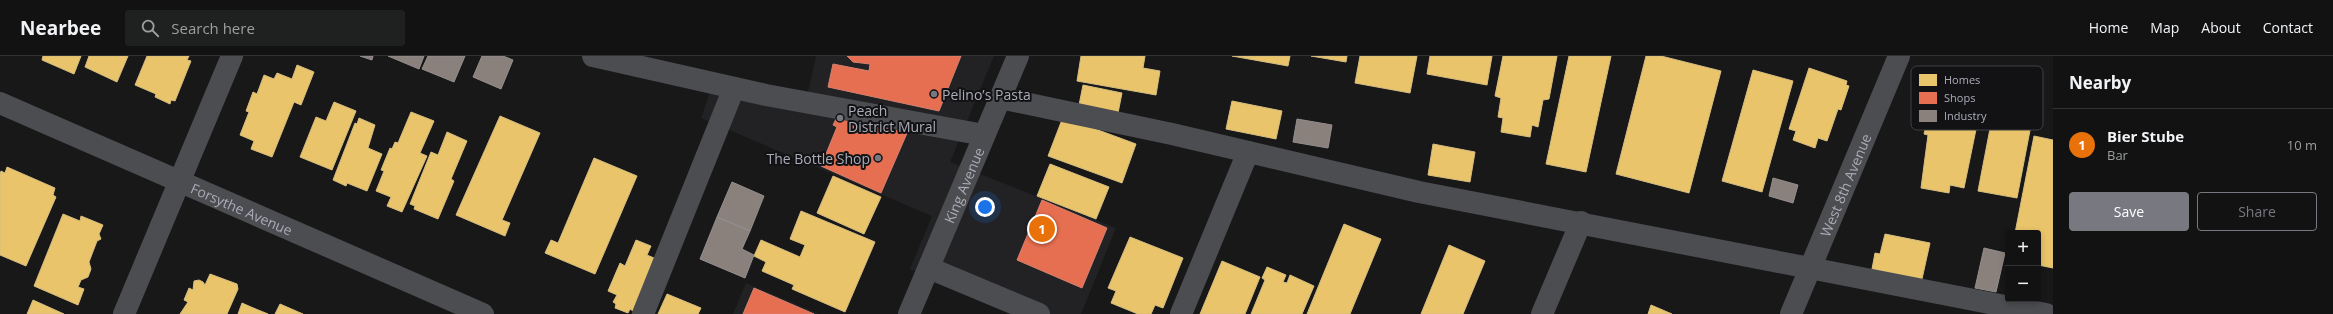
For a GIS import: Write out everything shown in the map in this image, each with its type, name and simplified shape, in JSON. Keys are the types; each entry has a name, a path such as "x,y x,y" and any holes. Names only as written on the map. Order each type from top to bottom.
{"street":[{"path":"124,314 181,182 232,56"},
{"path":"593,56 734,88 984,135"},
{"name":"King Avenue","path":"910,314 1018,56"},
{"name":"West 8th Avenue","path":"1791,314 1899,56"},
{"path":"643,314 734,88"},
{"path":"1000,98 1248,152 1419,192 1581,222 2046,314"},
{"name":"Forsythe Avenue","path":"0,103 483,314"},
{"path":"1181,314 1248,152"},
{"path":"1542,314 1581,222"},
{"path":"929,268 1039,314"}],"shaded area":[{"path":"816,56 994,56 950,162 1116,228 1081,314 1024,314 910,269 932,216 701,118 714,81 806,101"},
{"path":"746,283 819,314 733,314"}],"building: Homes":[{"path":"43,56 81,56 74,74 42,60"},
{"path":"89,56 128,56 117,82 85,67"},
{"path":"147,56 189,56 187,60 191,61 175,101 171,100 170,104 155,97 156,94 135,85"},
{"path":"1081,56 1145,56 1143,68 1160,71 1156,95 1077,81"},
{"path":"1232,56 1290,56 1288,66"},
{"path":"1311,56 1347,56 1346,62"},
{"path":"1360,56 1417,56 1410,93 1355,83"},
{"path":"1430,56 1492,56 1487,85 1427,74"},
{"path":"1503,56 1557,56 1549,99 1543,100 1538,127 1532,125 1530,137 1501,132 1503,118 1498,117 1501,98 1495,96"},
{"path":"1569,56 1611,56 1586,172 1546,164"},
{"path":"1646,56 1661,56 1721,71 1689,193 1616,174"},
{"path":"297,65 314,72 301,105 294,102 272,157 251,149 254,141 240,135 249,112 246,111 253,92 257,94 264,75 274,79 277,73 292,79"},
{"path":"1809,68 1847,81 1846,85 1849,86 1841,110 1838,109 1827,141 1818,138 1815,148 1793,140 1796,131 1789,129"},
{"path":"1753,70 1793,81 1762,192 1722,181"},
{"path":"1083,85 1122,93 1118,113 1079,105"},
{"path":"1232,101 1282,111 1276,139 1226,129"},
{"path":"334,102 356,111 332,170 300,157 316,117 326,121"},
{"path":"411,112 434,121 420,153 427,156 402,212 387,206 391,197 376,191 384,171 381,170 390,148 392,149 395,142 398,143"},
{"path":"500,116 540,133 502,220 510,223 505,236 456,215"},
{"path":"1063,117 1136,144 1122,183 1048,156"},
{"path":"359,118 375,125 368,148 382,154 367,191 347,183 346,186 333,180 355,123 357,124"},
{"path":"1925,130 1976,130 1964,188 1950,185 1949,193 1921,188 1928,135 1924,134"},
{"path":"1990,130 2030,130 2017,198 1978,191"},
{"path":"447,132 467,141 451,179 454,181 438,219 414,209 415,206 410,204 431,152 438,155"},
{"path":"2034,136 2053,140 2053,268 2041,266 2041,230 2016,230"},
{"path":"1433,144 1475,152 1470,182 1428,175"},
{"path":"594,158 637,176 595,274 545,253 551,240 558,243"},
{"path":"1050,164 1109,187 1096,219 1037,196"},
{"path":"7,167 55,188 53,195 56,197 26,266 0,255 0,174 1,171 5,173"},
{"path":"833,176 881,197 864,234 817,213"},
{"path":"801,211 875,242 845,312 792,289 794,285 762,271 766,262 754,256 761,240 800,257 805,245 790,239"},
{"path":"63,214 80,221 81,216 103,225 99,234 101,239 97,241 89,262 91,269 88,277 81,280 78,287 84,289 78,305 34,286"},
{"path":"1344,224 1381,239 1350,314 1307,314"},
{"path":"1885,234 1930,243 1922,279 1872,269 1875,253 1880,254"},
{"path":"1130,237 1183,258 1163,308 1155,305 1151,314 1138,314 1111,303 1116,291 1108,288"},
{"path":"636,240 651,246 647,255 654,258 633,311 630,309 628,313 615,308 616,304 613,302 617,295 608,291 620,263 625,266"},
{"path":"1449,245 1485,261 1463,314 1421,314"},
{"path":"1222,261 1260,277 1245,314 1200,314"},
{"path":"1267,267 1286,275 1283,282 1287,283 1290,275 1314,286 1302,314 1251,314 1265,280 1262,278"},
{"path":"210,274 237,284 238,289 227,314 180,314 188,302 184,300 189,288 193,290 194,281 199,280 205,285"},
{"path":"667,294 701,308 698,314 658,314"},
{"path":"33,300 64,314 27,314"},
{"path":"242,303 251,307 268,314 238,314"},
{"path":"280,304 303,314 275,314"},
{"path":"1651,305 1672,314 1648,314"}],"building: Shops":[{"path":"847,56 961,56 939,111 828,87 833,64 869,71 870,64 853,62"},
{"path":"837,117 908,131 881,193 821,166 837,127 833,125"},
{"path":"1042,200 1107,228 1082,288 1017,260"},
{"path":"754,288 814,314 743,314"}],"building: Industry":[{"path":"360,56 373,56 372,60"},
{"path":"388,56 424,56 419,69"},
{"path":"428,56 465,56 454,82 422,69"},
{"path":"482,56 503,56 513,60 501,89 473,77"},
{"path":"1297,119 1332,125 1328,148 1293,142"},
{"path":"1773,178 1798,185 1793,203 1769,196"},
{"path":"732,182 764,196 750,231 717,217"},
{"path":"717,217 750,231 742,249 754,255 745,278 700,259"},
{"path":"1984,248 2005,253 1996,292 1975,288"}],"place":[{"name":"Pelino’s Pasta","path":"934,94"},
{"name":"Peach District Mural","path":"840,118"},
{"name":"The Bottle Shop","path":"878,158"},
{"name":"Bier Stube","path":"1042,229"}]}
